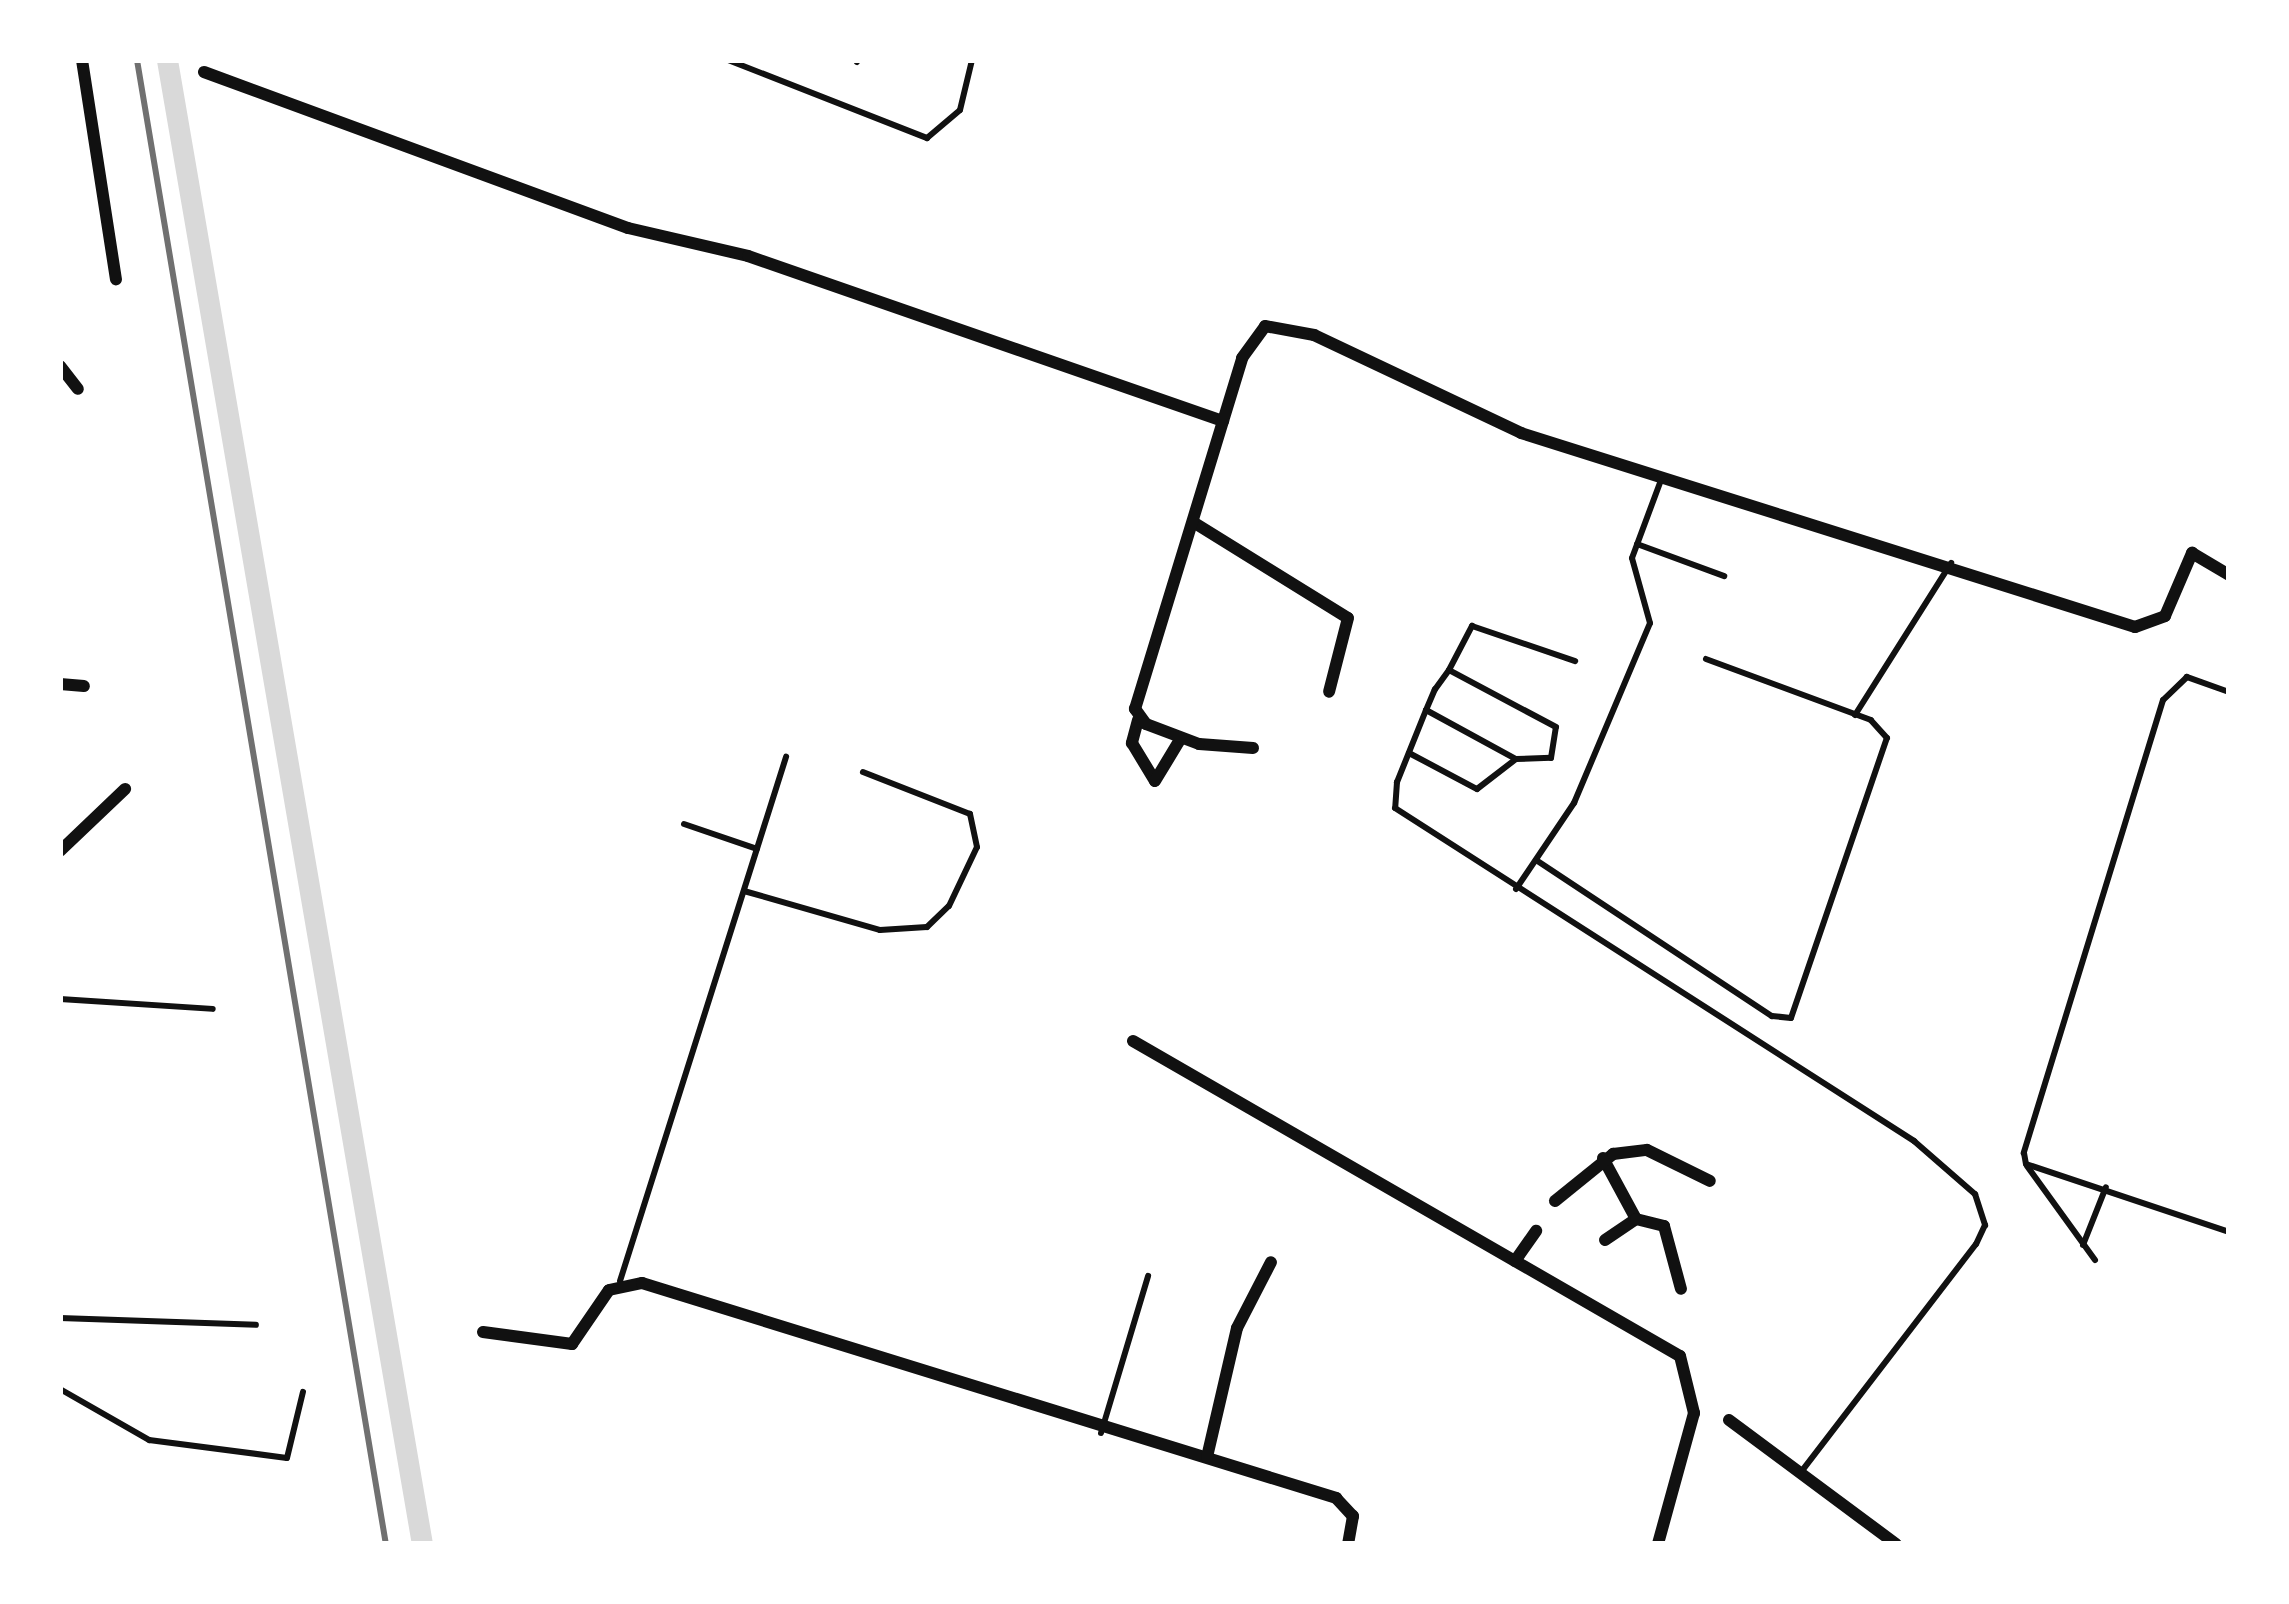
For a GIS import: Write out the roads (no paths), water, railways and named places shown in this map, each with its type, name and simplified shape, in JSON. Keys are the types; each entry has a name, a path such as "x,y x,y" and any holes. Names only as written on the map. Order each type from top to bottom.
{"street":[{"path":"82,60 116,279"},
{"path":"204,72 628,228 748,256 1223,421"},
{"path":"1181,738 1155,781 1132,743 1138,720 1192,522 1249,344 1279,324 1521,434 1951,562 2146,628 2165,616 2192,553 2229,575"},
{"path":"60,366 78,388"},
{"path":"1192,522 1348,618 1329,692"},
{"path":"60,684 84,686"},
{"path":"1138,720 1181,738 1253,748"},
{"path":"60,851 125,790"},
{"path":"1133,1041 1690,1367 1694,1413 1658,1544"},
{"path":"1555,1201 1603,1158 1647,1150 1710,1181"},
{"path":"1603,1158 1636,1219 1672,1237 1681,1289"},
{"path":"1605,1240 1636,1219"},
{"path":"1515,1261 1536,1231"},
{"path":"1207,1457 1237,1328 1271,1262"},
{"path":"484,1332 572,1344 620,1281 1101,1433 1207,1457 1342,1502 1353,1516 1348,1544"},
{"path":"1729,1420 1896,1544"}],"lane":[{"path":"728,60 927,138 960,110 972,60"},
{"path":"1516,889 1589,772 1650,623 1631,566 1663,475"},
{"path":"1637,544 1724,576"},
{"path":"1855,715 1951,562"},
{"path":"1575,661 1472,626 1426,710 1408,753 1395,808 1914,1141 1975,1194 1985,1225 1976,1244 1802,1471"},
{"path":"1536,860 1783,1022 1886,754 1882,727 1706,659"},
{"path":"1426,710 1516,759 1552,758 1556,727 1449,670"},
{"path":"2026,1164 2163,700 2187,676 2229,692"},
{"path":"1408,753 1477,789 1516,759"},
{"path":"620,1281 786,757"},
{"path":"744,891 880,930 927,927 949,906 977,847 970,814 863,772"},
{"path":"684,824 757,849"},
{"path":"60,999 214,1009"},
{"path":"2026,1164 2106,1186 2229,1232"},
{"path":"2026,1164 2095,1260"},
{"path":"2083,1245 2106,1186"},
{"path":"1101,1433 1148,1276"},
{"path":"60,1318 256,1325"},
{"path":"60,1389 148,1440 286,1458 302,1392"}],"waterway":[{"path":"167,60 422,1544"}],"railway":[{"path":"137,60 386,1544"}]}
